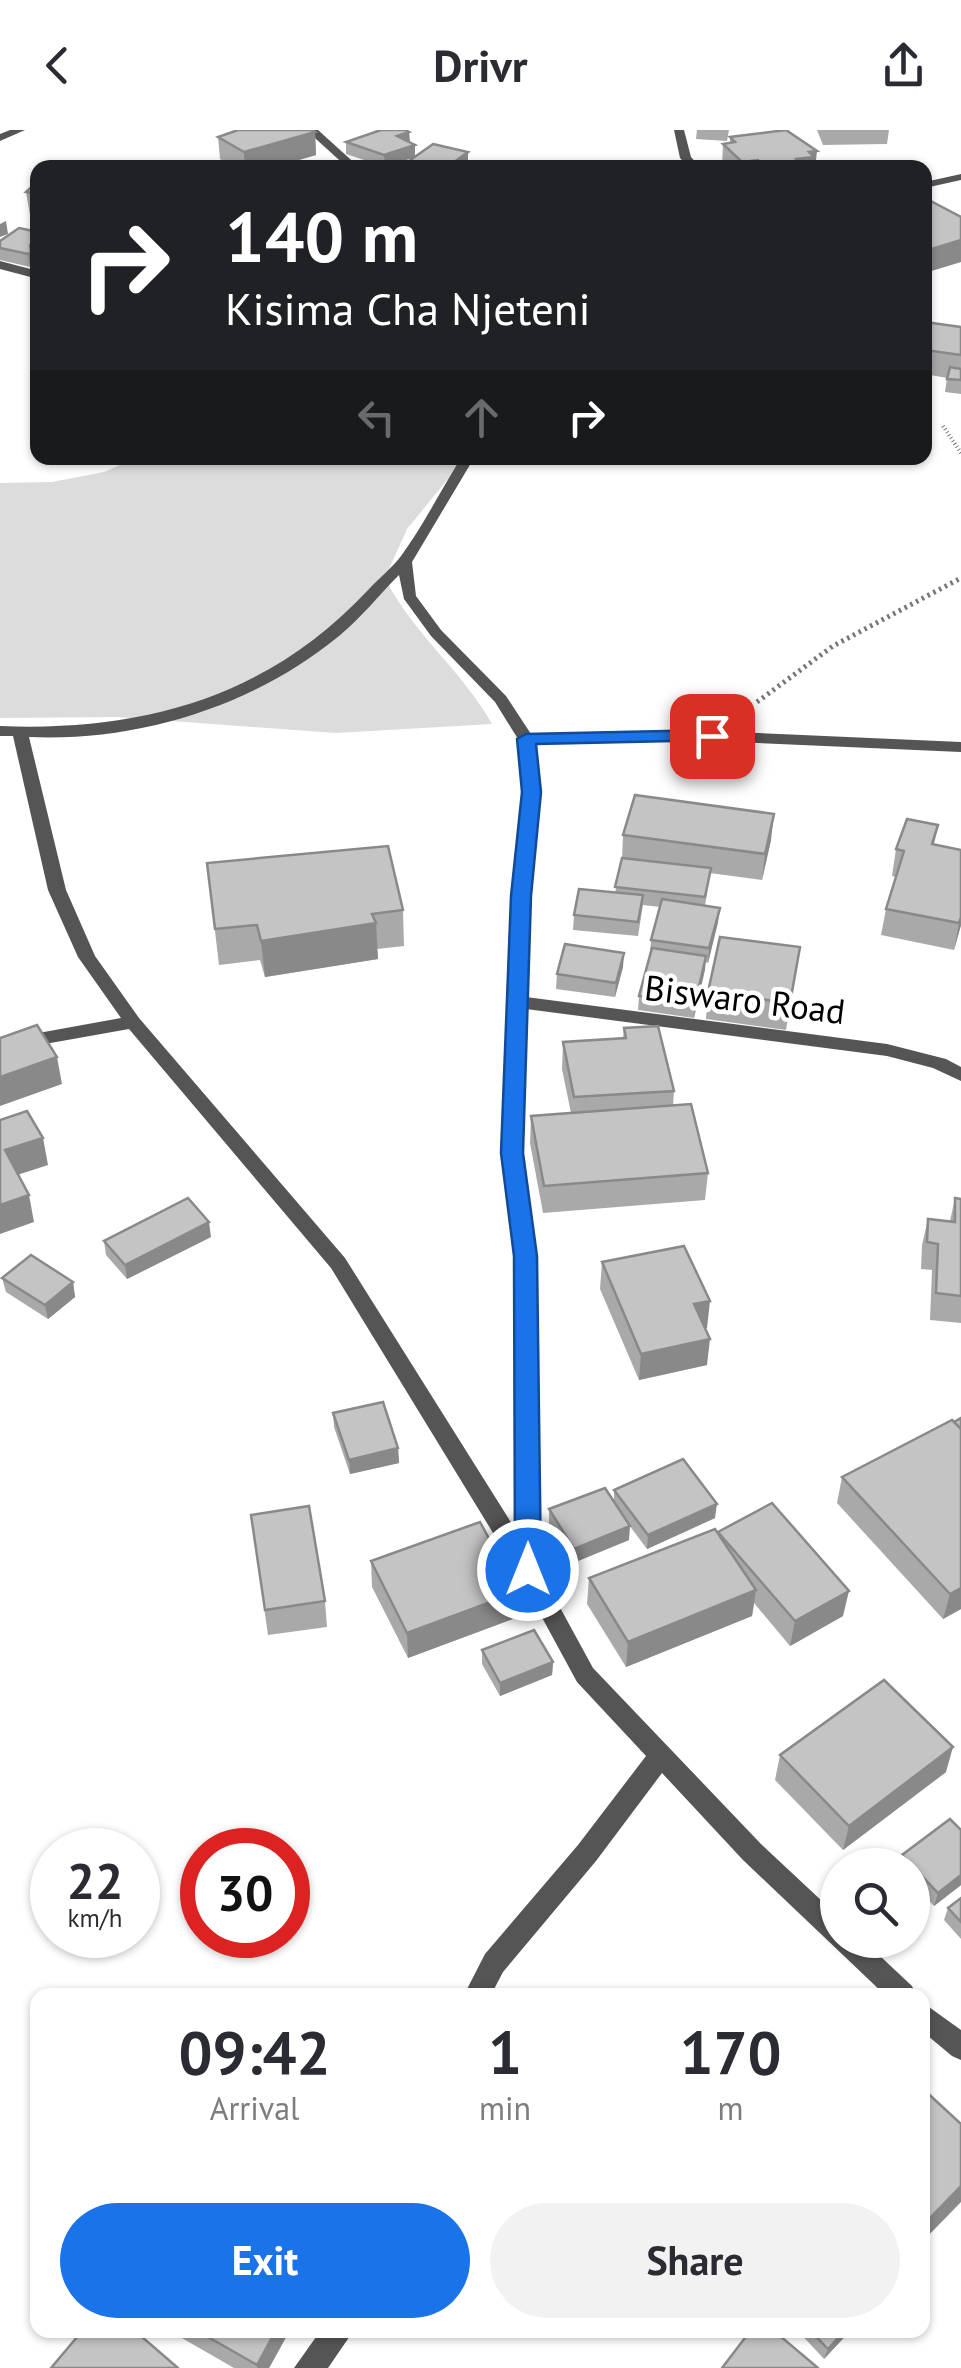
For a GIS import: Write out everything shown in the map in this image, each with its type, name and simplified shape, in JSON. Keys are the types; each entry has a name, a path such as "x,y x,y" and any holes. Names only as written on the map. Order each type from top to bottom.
{"street":[{"path":"0,138 20,130"},
{"path":"311,130 346,160"},
{"path":"679,130 688,160"},
{"path":"932,184 961,177"},
{"path":"0,265 30,273"},
{"path":"463,465 404,562 371,590 346,622 304,654 228,696 178,717 136,727 10,732 56,890 87,957 133,1022 338,1262 528,1570 586,1676 660,1756 820,1915"},
{"path":"404,562 410,596 436,633 501,699 526,739 532,792 516,1002 512,1153 526,1256 528,1570"},
{"path":"526,739 712,736 961,748"},
{"name":"Biswaro Road","path":"516,1002 887,1050 940,1063 961,1075"},
{"path":"0,1046 133,1022"},
{"path":"481,1988 494,1963 587,1853 660,1756"},
{"path":"863,1958 895,1988"},
{"path":"930,2021 961,2047"},
{"path":"309,2368 333,2338"}],"path":[{"path":"944,426 961,453"},
{"path":"712,736 833,646 961,578"}],"shaded area":[{"path":"120,465 459,465 407,529 385,578 409,616 492,724 336,733 117,717 0,718 0,483 52,482"}],"building":[{"path":"238,130 315,132 244,152 218,137"},
{"path":"381,130 405,130 409,132 397,136 415,145 384,155 346,142"},
{"path":"786,130 817,151 809,152 814,157 797,160 740,160 723,144 735,142 730,137"},
{"path":"433,144 468,152 457,160 410,160"},
{"path":"932,202 961,217 961,240 932,249"},
{"path":"19,228 30,230 30,253 0,248 0,241"},
{"path":"932,323 961,327 961,355 932,351"},
{"path":"950,367 961,369 961,380 947,379"},
{"path":"635,795 774,814 765,854 623,835"},
{"path":"907,819 938,825 932,844 961,850 959,923 886,909 904,851 896,849"},
{"path":"388,846 403,910 372,914 376,923 261,941 257,925 215,929 207,863"},
{"path":"622,858 711,868 705,897 615,887"},
{"path":"579,889 643,895 638,922 574,915"},
{"path":"662,899 720,908 709,948 651,940"},
{"path":"720,937 800,947 790,1003 708,992"},
{"path":"565,944 624,953 616,983 557,974"},
{"path":"652,948 706,956 695,1004 639,996"},
{"path":"37,1025 57,1057 0,1077 0,1038"},
{"path":"658,1026 674,1091 574,1097 563,1042 626,1038 624,1028"},
{"path":"691,1104 708,1173 544,1186 531,1116"},
{"path":"27,1111 43,1138 5,1150 29,1195 0,1205 0,1120"},
{"path":"188,1198 209,1222 125,1265 104,1241"},
{"path":"955,1198 961,1199 961,1296 936,1293 938,1244 927,1242 928,1219 955,1222"},
{"path":"684,1246 710,1301 694,1304 710,1339 641,1354 602,1262"},
{"path":"31,1255 73,1282 45,1305 2,1278"},
{"path":"383,1402 398,1448 349,1460 333,1413"},
{"path":"952,1420 961,1429 961,1588 950,1594 842,1477"},
{"path":"683,1459 717,1504 648,1535 614,1490"},
{"path":"605,1488 630,1526 574,1549 549,1509"},
{"path":"772,1503 849,1591 795,1621 718,1532"},
{"path":"309,1506 325,1601 265,1610 251,1515"},
{"path":"480,1522 518,1592 407,1633 371,1561"},
{"path":"715,1529 756,1590 628,1642 589,1578"},
{"path":"534,1630 553,1662 500,1683 482,1650"},
{"path":"884,1680 953,1747 849,1826 780,1755"},
{"path":"950,1819 961,1830 961,1875 938,1893 930,1885 930,1848 911,1848"},
{"path":"961,1898 961,1922 948,1908"},
{"path":"930,2095 961,2124 961,2186 930,2218"},
{"path":"76,2338 143,2338 178,2368 51,2368"},
{"path":"210,2338 272,2338 257,2365"},
{"path":"745,2338 782,2338 818,2368 722,2368"},
{"path":"818,2338 838,2338 828,2349"}],"route":[{"path":"528,1570 526,1256 512,1153 521,896 532,792 526,739 712,736"}]}
